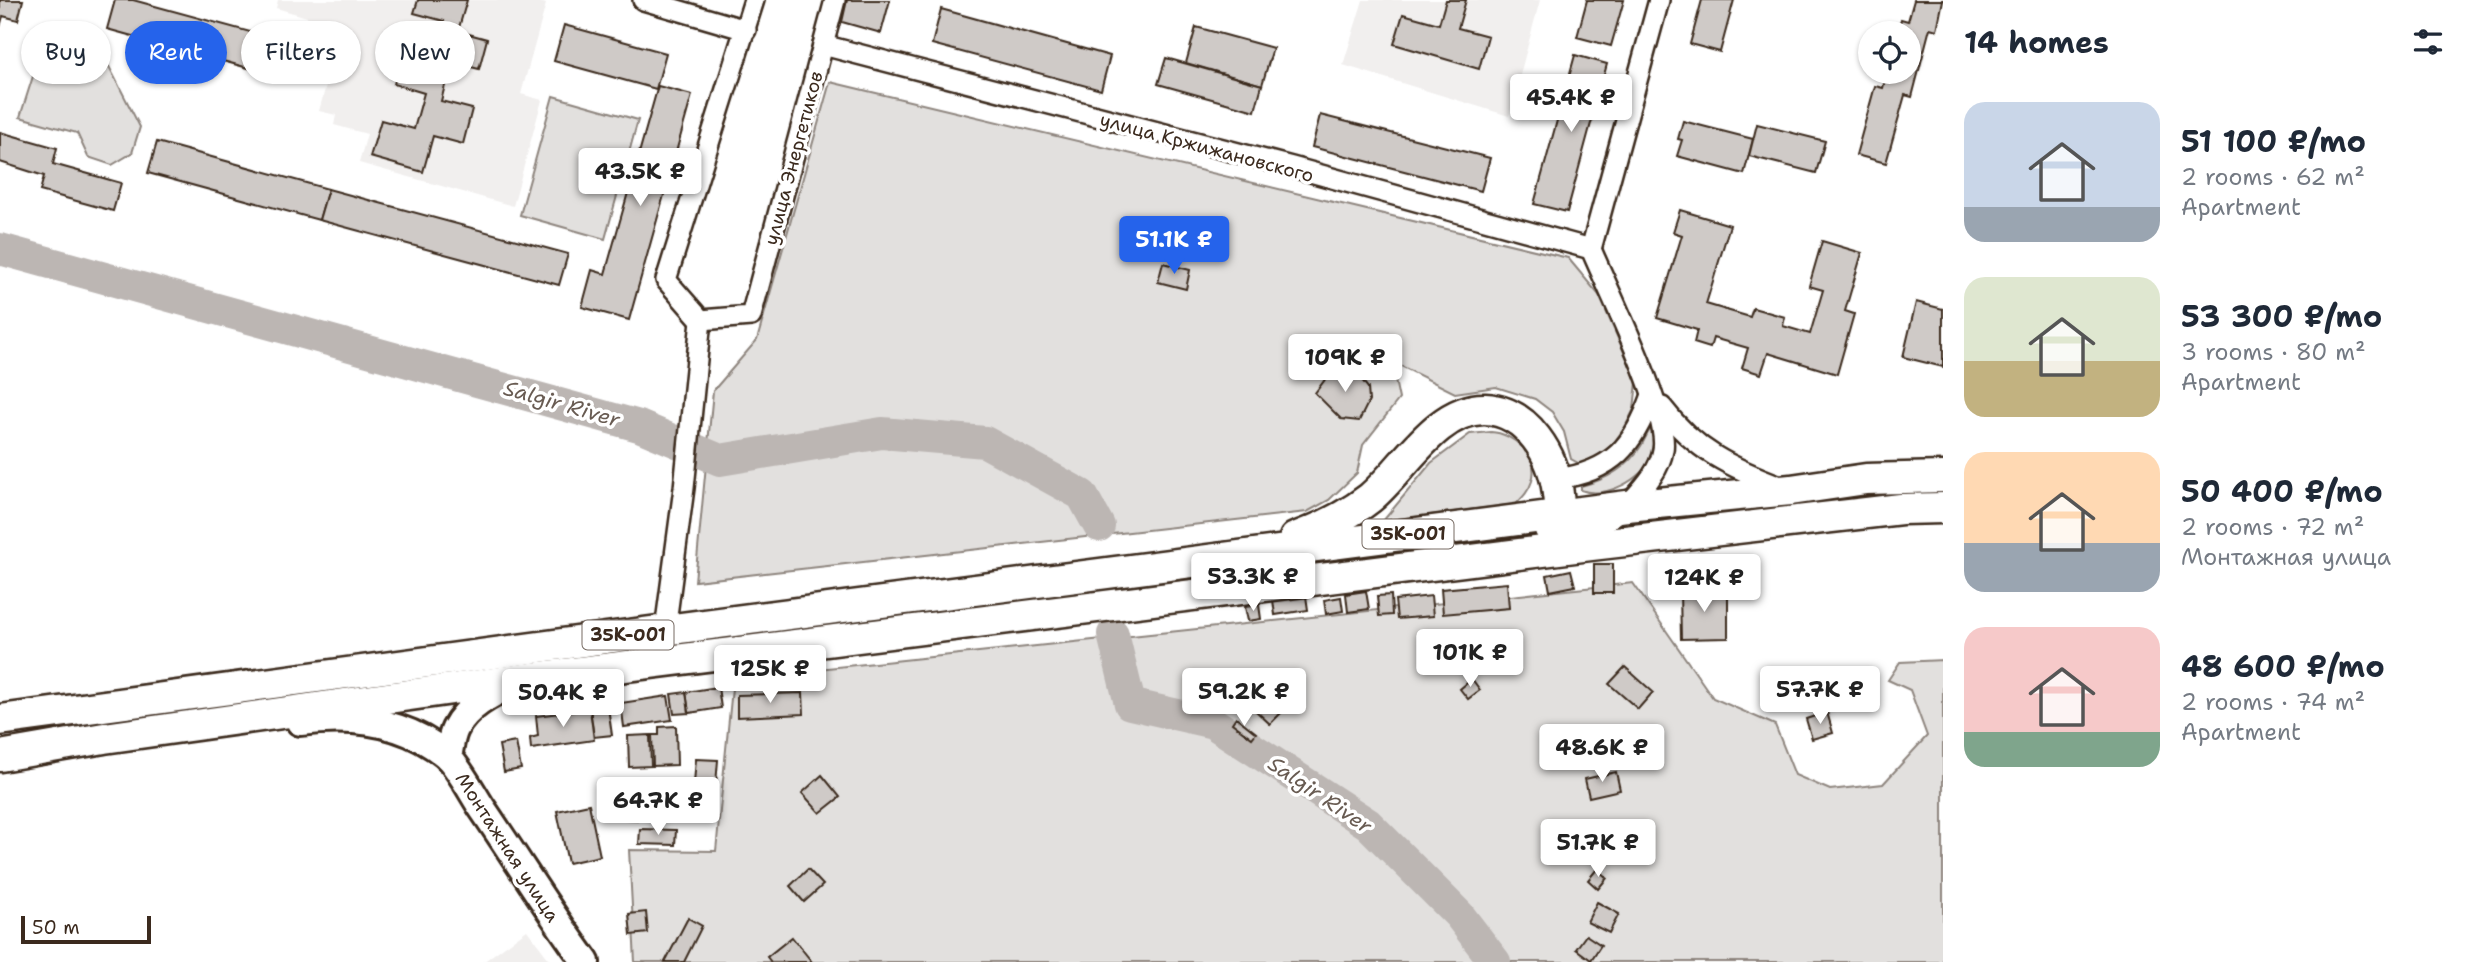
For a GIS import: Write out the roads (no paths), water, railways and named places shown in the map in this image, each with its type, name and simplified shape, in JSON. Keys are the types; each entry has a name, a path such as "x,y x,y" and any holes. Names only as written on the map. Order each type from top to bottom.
{"main road":[{"path":"1256,553 1319,529 1354,510 1391,478 1426,436 1466,412 1484,409 1508,414 1524,425 1538,440 1556,479 1559,514 1547,532 1518,544 1385,570"},
{"name":"35К-001","path":"0,720 665,630 1559,514 1791,490 1867,479 1943,477"},
{"name":"35К-001","path":"0,756 104,738 523,679 1385,570 1901,509 1943,508"},
{"path":"0,778 104,738"}],"street":[{"path":"643,0 746,30"},
{"path":"665,630 684,488 701,320 666,280 754,0"},
{"name":"улица Энергетиков","path":"701,320 751,316 835,0"},
{"path":"1518,544 1590,530 1627,506 1656,469 1664,449 1663,429 1653,395 1591,249 1659,0"},
{"name":"улица Кржижановского","path":"823,45 1292,167 1591,249"},
{"path":"1556,479 1589,472 1619,453 1642,425 1653,395"},
{"path":"1653,395 1677,427 1718,460 1791,490"},
{"name":"Монтажная улица","path":"523,679 489,695 468,712 454,729 448,757 586,962"},
{"path":"104,738 154,742 317,720 373,721 402,729 448,757"}],"waterway":[{"name":"Salgir River","path":"0,249 639,426 720,460 882,433 985,442 1082,495 1099,526"},
{"name":"Salgir River","path":"1113,634 1130,704 1213,723 1368,824 1459,915 1495,962"}]}
